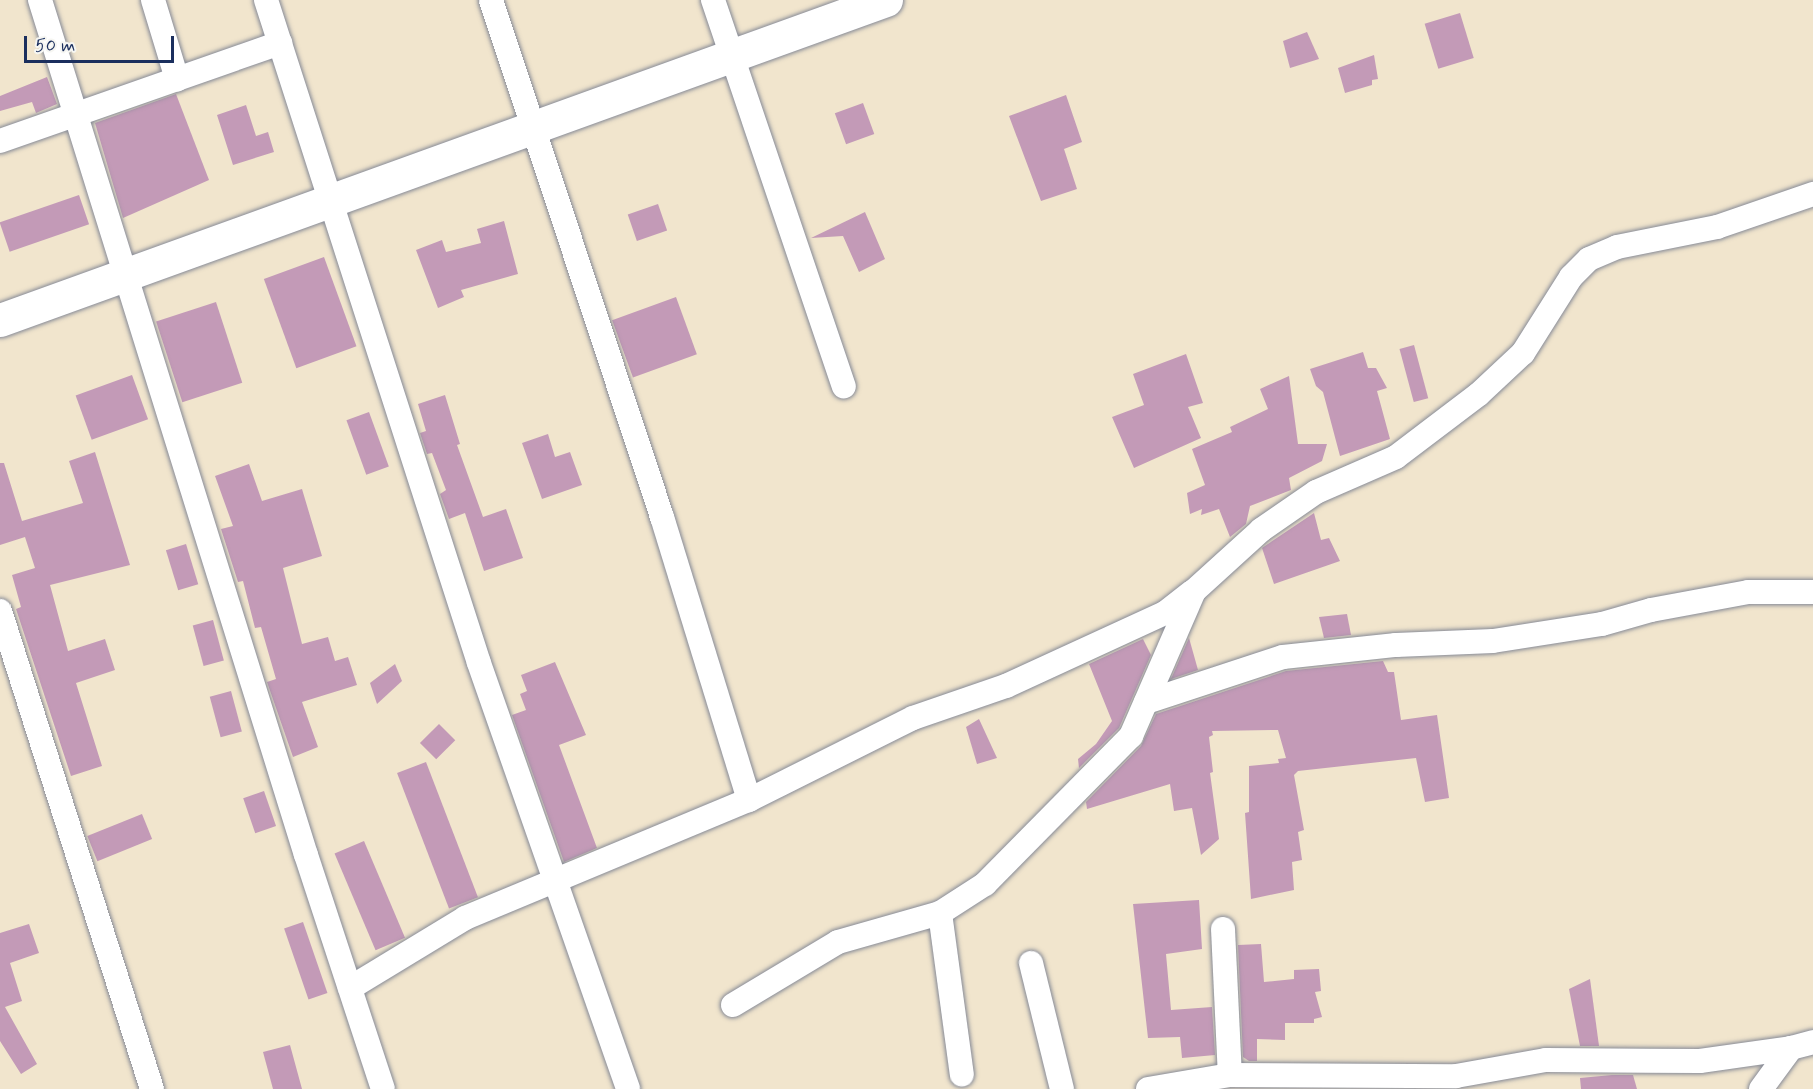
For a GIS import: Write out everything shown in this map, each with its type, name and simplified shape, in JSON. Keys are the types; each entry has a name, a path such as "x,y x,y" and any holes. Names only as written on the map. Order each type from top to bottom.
{"main road":[{"path":"0,320 886,0"}],"street":[{"path":"40,0 124,275 172,417 383,1089"},
{"path":"153,0 177,80"},
{"path":"266,0 329,202 479,663 628,1089"},
{"path":"491,0 658,506 749,800"},
{"path":"713,0 844,386"},
{"path":"0,141 280,43"},
{"path":"350,988 465,918 556,878 749,800 913,718 968,702 1165,613 1194,591 1261,530 1316,492 1396,457 1479,394 1523,352 1571,277 1589,259 1617,247 1717,227 1813,194"},
{"path":"733,1005 838,942 940,913 985,884 1131,736 1194,591"},
{"path":"1146,702 1283,657 1396,645 1493,640 1602,624 1651,610 1748,592 1813,592"},
{"path":"0,611 152,1089"},
{"path":"940,913 962,1075"},
{"path":"1223,929 1239,1080"},
{"path":"1031,963 1062,1089"},
{"path":"1148,1089 1157,1084 1239,1080 1456,1076 1546,1060 1700,1061 1802,1045"},
{"path":"1761,1089 1802,1045"}],"building":[{"path":"1460,13 1474,58 1438,69 1425,24"},
{"path":"1307,32 1319,59 1290,68 1283,41"},
{"path":"1374,55 1378,79 1372,80 1372,85 1345,93 1338,68"},
{"path":"47,77 57,104 36,113 32,102 0,111 0,96"},
{"path":"176,94 209,180 123,218 95,123"},
{"path":"1066,95 1082,142 1064,149 1077,189 1041,201 1009,116"},
{"path":"863,103 874,134 846,144 835,113"},
{"path":"246,105 256,136 268,132 274,152 233,165 217,115"},
{"path":"79,195 89,224 10,252 0,222"},
{"path":"658,204 667,230 637,241 628,214"},
{"path":"865,212 885,259 859,272 843,236 811,238"},
{"path":"504,221 518,274 461,290 464,297 438,308 416,250 442,240 446,252 481,243 477,229"},
{"path":"324,257 356,346 296,368 264,279"},
{"path":"676,297 697,354 633,378 612,320"},
{"path":"216,302 242,383 182,402 156,321"},
{"path":"1414,345 1428,398 1414,402 1400,349"},
{"path":"1363,352 1368,368 1376,368 1387,388 1377,391 1390,439 1340,456 1323,392 1316,386 1310,369"},
{"path":"1186,354 1203,403 1188,407 1201,438 1134,468 1112,417 1144,405 1133,374"},
{"path":"132,375 148,419 92,440 76,396"},
{"path":"1289,376 1298,444 1327,444 1322,461 1289,478 1291,490 1250,506 1246,524 1230,537 1219,509 1201,515 1202,509 1190,514 1187,493 1205,485 1192,449 1232,432 1230,427 1268,409 1260,389"},
{"path":"445,395 460,444 457,445 483,517 506,509 523,558 484,571 465,513 449,519 440,494 446,490 432,453 427,454 420,433 426,431 418,404"},
{"path":"369,412 389,467 366,475 346,420"},
{"path":"548,434 555,457 570,452 582,485 542,499 522,443"},
{"path":"95,452 130,565 50,585 68,651 105,639 115,670 76,683 102,766 71,776 16,609 21,607 12,575 35,568 25,537 0,545 0,463 4,463 22,521 83,503 69,461"},
{"path":"249,464 262,501 302,489 322,556 283,568 302,644 328,637 335,661 348,657 357,685 302,702 318,747 293,757 267,682 276,679 261,627 255,628 243,581 238,582 221,529 233,526 215,476"},
{"path":"1314,513 1321,540 1329,538 1340,561 1274,584 1262,548"},
{"path":"186,544 198,584 178,590 166,550"},
{"path":"1347,614 1351,635 1324,638 1319,617"},
{"path":"213,620 224,661 204,666 193,625"},
{"path":"1189,638 1198,670 1171,679"},
{"path":"1143,639 1151,655 1119,728 1079,768 1078,759 1096,744 1112,721 1089,664"},
{"path":"1383,661 1388,672 1394,672 1401,720 1437,715 1449,798 1425,802 1416,758 1298,771 1294,775 1304,830 1298,832 1302,860 1292,862 1294,890 1251,899 1245,813 1249,812 1249,766 1279,763 1278,759 1286,758 1278,730 1212,731 1213,735 1209,737 1213,772 1210,773 1219,839 1201,855 1192,808 1174,811 1170,784 1087,809 1086,802 1141,746 1156,714 1286,671"},
{"path":"555,662 586,735 559,745 597,848 564,862 512,715 526,710 520,694 527,691 521,675"},
{"path":"395,664 402,681 377,704 370,683"},
{"path":"231,691 242,732 221,737 210,697"},
{"path":"979,719 997,758 977,764 966,727"},
{"path":"439,724 455,740 436,759 420,743"},
{"path":"426,762 478,897 449,908 397,773"},
{"path":"264,791 276,826 255,833 243,798"},
{"path":"142,814 152,839 97,861 87,836"},
{"path":"364,841 405,938 376,950 335,854"},
{"path":"1199,900 1202,949 1166,954 1171,1010 1212,1007 1215,1055 1182,1058 1180,1037 1148,1038 1133,904"},
{"path":"303,922 327,993 309,999 284,929"},
{"path":"29,924 39,953 10,963 22,1001 5,1007 37,1064 21,1074 0,1041 0,933"},
{"path":"1261,944 1264,982 1294,979 1294,970 1319,969 1321,991 1315,992 1322,1017 1314,1019 1314,1023 1285,1023 1285,1040 1257,1039 1257,1061 1249,1061 1243,1057 1238,945"},
{"path":"1590,979 1599,1046 1580,1046 1569,989"},
{"path":"290,1045 302,1089 273,1089 263,1052"},
{"path":"1633,1075 1637,1089 1581,1089 1580,1078"}]}
